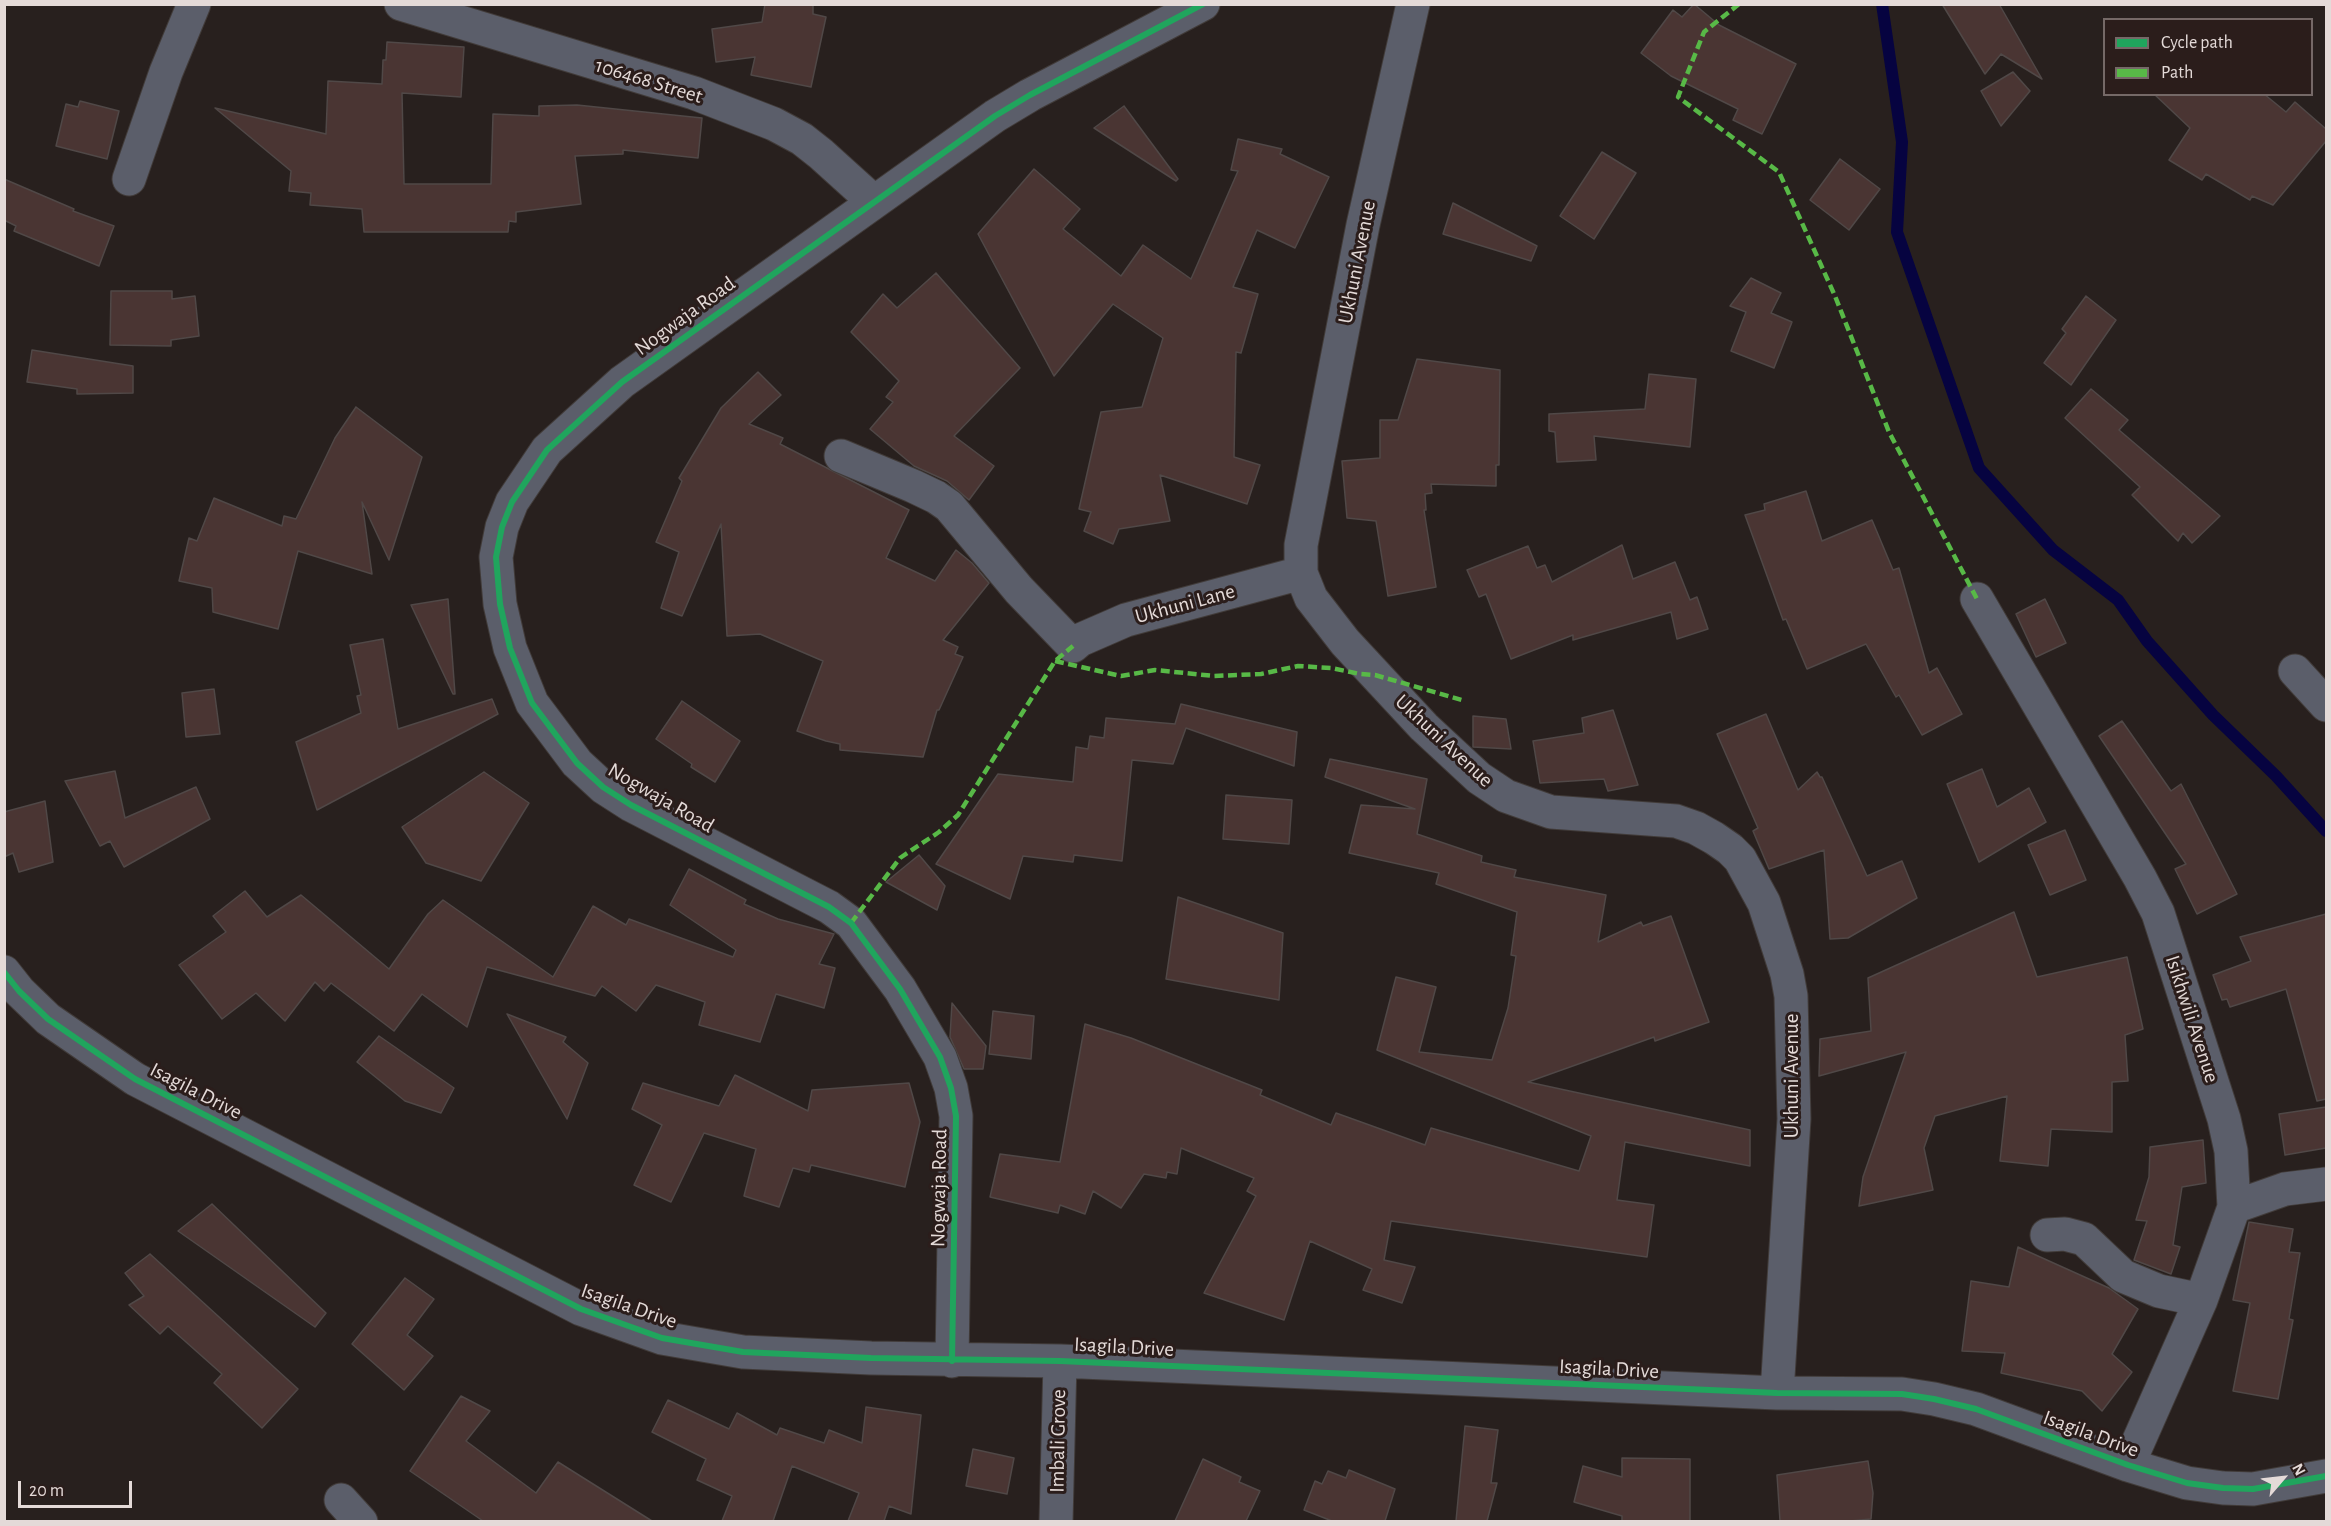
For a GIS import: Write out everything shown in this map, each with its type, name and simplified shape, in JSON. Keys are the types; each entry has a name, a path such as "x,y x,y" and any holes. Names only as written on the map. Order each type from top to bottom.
{"street":[{"path":"129,179 166,72 194,4"},
{"name":"106468 Street","path":"401,4 694,93 774,124 802,139 873,201"},
{"name":"Nogwaja Road","path":"952,1361 956,1116 951,1088 940,1058 900,989 851,923 829,907 631,805 603,787 577,763 532,703 510,648 500,604 496,557 502,527 512,502 547,450 622,382 995,116 1030,95 1203,4"},
{"name":"Ukhuni Avenue","path":"1403,12 1301,545 1301,573 1311,598 1352,651 1424,727 1479,778 1506,796 1551,812 1676,821 1714,838 1730,849 1740,860 1764,903 1787,974 1791,996 1794,1119 1777,1393"},
{"name":"Ukhuni Lane","path":"841,456 936,496 949,506 1019,590 1073,646 1080,640 1126,620 1301,573"},
{"name":"Isikhwili Avenue","path":"1977,599 2140,878 2158,913 2224,1119 2230,1151 2234,1207 2201,1300 2128,1466"},
{"path":"2295,671 2326,705"},
{"name":"Isagila Drive","path":"4,972 48,1019 135,1078 581,1309 662,1338 743,1352 952,1361 1060,1361 1777,1393 1902,1395 1934,1399 1976,1409 2128,1466 2187,1483 2253,1489 2326,1476"},
{"path":"2234,1207 2285,1189 2326,1185"},
{"path":"2047,1235 2065,1234 2084,1239 2123,1276 2158,1291 2201,1300"},
{"name":"Imbali Grove","path":"1056,1521 1060,1361"}],"building":[{"path":"765,4 813,4 813,14 826,17 811,87 751,75 755,57 716,62 712,29 762,22"},
{"path":"1694,4 1719,25 1796,64 1762,134 1733,120 1738,109 1671,76 1641,53 1673,10 1682,17"},
{"path":"1942,4 1999,4 2042,79 2001,54 1985,74"},
{"path":"387,42 464,47 461,97 402,93 404,184 491,184 493,114 539,116 539,106 577,105 702,118 698,158 623,150 623,154 575,156 581,204 516,212 516,222 509,221 508,232 364,232 362,209 310,205 311,193 289,191 291,171 215,108 326,134 328,81 382,84 383,60 386,60"},
{"path":"2013,72 2030,91 2001,126 1981,91"},
{"path":"2156,96 2266,96 2286,112 2295,102 2326,129 2326,141 2273,205 2252,196 2250,200 2206,174 2202,180 2169,160 2190,128"},
{"path":"80,101 119,111 107,159 56,146 66,104 78,107"},
{"path":"1124,106 1178,179 1176,181 1094,128"},
{"path":"1238,139 1282,149 1280,154 1329,177 1295,248 1257,230 1233,287 1258,294 1241,353 1236,352 1234,457 1260,465 1247,504 1160,475 1170,521 1119,529 1113,544 1084,531 1091,512 1079,509 1101,412 1142,407 1163,338 1113,304 1054,376 978,234 1034,169 1080,209 1063,229 1121,276 1143,245 1191,279 1238,171 1231,170"},
{"path":"1602,152 1636,173 1594,239 1560,216"},
{"path":"1840,159 1880,189 1849,230 1810,200"},
{"path":"4,179 74,209 73,211 114,226 99,266 14,231 16,226 4,220"},
{"path":"1453,203 1537,246 1531,261 1443,234"},
{"path":"936,273 1020,368 954,436 994,466 969,500 947,481 914,466 870,429 893,402 886,397 899,381 851,332 883,294 897,308"},
{"path":"1751,278 1781,293 1771,313 1792,322 1774,368 1731,351 1746,312 1730,306"},
{"path":"111,291 172,291 172,299 195,296 199,336 171,340 171,346 110,345"},
{"path":"2086,296 2116,320 2071,385 2044,363 2066,333 2062,329"},
{"path":"32,350 133,366 133,393 77,394 77,389 27,382"},
{"path":"1417,359 1500,370 1499,465 1496,465 1496,486 1431,484 1432,493 1425,494 1426,510 1424,510 1436,587 1388,596 1376,521 1347,518 1342,461 1380,458 1380,420 1398,420"},
{"path":"758,372 781,395 749,424 783,438 780,444 909,510 886,558 935,581 956,550 972,563 989,583 943,640 958,647 955,654 963,657 937,710 923,757 840,750 840,744 797,731 823,661 760,634 727,636 721,524 682,616 661,608 679,552 656,542 682,481 679,478 721,408"},
{"path":"1649,374 1696,379 1690,447 1594,436 1596,460 1557,462 1555,432 1549,431 1549,414 1645,409"},
{"path":"2091,389 2128,420 2119,430 2220,516 2192,543 2183,533 2178,541 2132,495 2140,487 2065,418"},
{"path":"356,407 422,457 389,560 362,502 372,574 298,551 278,629 213,612 212,588 179,581 189,538 197,541 214,498 282,526 284,516 296,519 335,438"},
{"path":"1806,491 1822,541 1872,520 1893,570 1899,568 1929,673 1937,668 1962,714 1922,735 1899,695 1896,697 1866,644 1807,669 1786,619 1783,620 1745,515 1765,510 1764,504"},
{"path":"1622,545 1633,579 1675,562 1690,600 1697,597 1708,629 1677,639 1671,612 1573,640 1573,635 1511,659 1486,594 1479,597 1467,570 1528,546 1537,568 1545,565 1552,582"},
{"path":"448,599 455,694 411,605"},
{"path":"2045,599 2066,643 2036,657 2016,614"},
{"path":"383,639 398,729 492,699 498,714 317,810 296,742 361,713 357,696 361,695 350,645"},
{"path":"214,689 220,734 186,737 182,693"},
{"path":"682,701 740,741 715,782 691,767 692,764 656,739"},
{"path":"1181,704 1297,732 1294,766 1186,728 1173,764 1132,760 1122,861 1074,855 1073,862 1023,856 1010,899 936,864 998,774 1073,782 1076,747 1088,749 1090,736 1104,738 1106,718 1175,724"},
{"path":"1613,710 1638,785 1608,791 1604,779 1540,783 1533,741 1584,733 1582,718"},
{"path":"1766,714 1798,790 1817,772 1822,777 1867,876 1902,861 1917,898 1848,938 1830,939 1824,850 1769,869 1753,831 1758,828 1717,734"},
{"path":"1473,716 1506,719 1511,749 1473,747"},
{"path":"2122,721 2171,791 2181,784 2237,894 2197,914 2175,869 2186,864 2099,736"},
{"path":"1330,759 1427,779 1417,834 1482,856 1481,862 1516,870 1514,877 1606,895 1598,942 1641,922 1643,926 1671,916 1709,1022 1655,1041 1654,1037 1528,1082 1750,1130 1750,1166 1625,1142 1617,1200 1654,1205 1647,1257 1391,1221 1384,1260 1415,1267 1402,1303 1363,1290 1372,1269 1310,1241 1284,1320 1204,1293 1256,1196 1247,1191 1254,1178 1181,1148 1177,1174 1167,1172 1166,1178 1144,1174 1121,1208 1093,1191 1085,1214 1060,1205 1058,1213 990,1197 1000,1154 1060,1162 1085,1024 1131,1038 1262,1090 1260,1095 1331,1125 1336,1113 1425,1145 1431,1128 1579,1171 1591,1136 1377,1050 1396,977 1436,987 1419,1052 1492,1060 1508,1008 1516,956 1511,955 1517,912 1436,884 1439,873 1349,853 1361,805 1415,809 1325,777"},
{"path":"1982,769 1997,807 2029,788 2046,822 1979,862 1947,784"},
{"path":"115,771 125,818 196,787 210,819 124,867 110,841 100,846 65,781"},
{"path":"484,772 529,803 481,881 426,863 402,827"},
{"path":"1226,795 1292,800 1289,844 1223,839"},
{"path":"45,801 53,862 19,872 13,853 4,857 4,812"},
{"path":"2065,830 2086,880 2050,895 2028,845"},
{"path":"919,855 945,886 937,910 886,882"},
{"path":"689,869 746,900 744,904 778,919 834,934 819,964 835,968 824,1008 776,994 760,1042 699,1025 705,1002 656,985 636,1011 602,986 595,996 487,967 467,1027 422,994 394,1031 331,983 324,991 315,982 285,1021 256,993 222,1019 179,965 226,932 213,916 245,891 267,917 301,895 389,969 428,914 443,900 553,977 593,906 626,925 629,919 733,957 736,950 670,905"},
{"path":"1178,897 1283,933 1279,1000 1166,979"},
{"path":"2014,912 2037,977 2127,957 2143,1029 2125,1035 2128,1081 2112,1082 2112,1132 2051,1129 2048,1166 2000,1161 2007,1096 1935,1116 1924,1148 1933,1190 1859,1206 1863,1177 1906,1052 1819,1076 1820,1039 1871,1031 1868,978"},
{"path":"2326,914 2326,1099 2317,1101 2286,989 2230,1007 2227,999 2222,1000 2213,975 2251,961 2240,937"},
{"path":"952,1003 986,1046 983,1069 964,1069 950,1037"},
{"path":"993,1011 1034,1016 1031,1059 989,1054"},
{"path":"507,1014 566,1037 563,1042 588,1063 567,1119"},
{"path":"379,1036 454,1088 441,1113 405,1101 357,1062"},
{"path":"735,1075 808,1111 812,1090 909,1083 920,1122 905,1187 811,1165 809,1172 793,1168 779,1207 744,1196 756,1149 704,1133 671,1202 634,1185 662,1125 632,1109 643,1083 719,1106"},
{"path":"2326,1107 2326,1148 2285,1155 2279,1114"},
{"path":"2203,1140 2206,1183 2182,1187 2173,1245 2180,1247 2171,1274 2134,1260 2147,1221 2136,1220 2149,1177 2150,1147"},
{"path":"212,1204 326,1313 315,1327 178,1231"},
{"path":"2249,1222 2293,1229 2289,1252 2300,1253 2289,1319 2293,1320 2278,1399 2233,1391 2250,1303 2233,1300"},
{"path":"2018,1247 2109,1288 2138,1309 2112,1354 2132,1372 2102,1411 2082,1391 2001,1373 2005,1353 1962,1351 1971,1281 2009,1287"},
{"path":"150,1254 298,1389 262,1428 214,1383 222,1374 168,1326 160,1334 129,1305 144,1296 125,1273"},
{"path":"405,1278 434,1299 407,1335 433,1356 404,1390 352,1344"},
{"path":"461,1396 490,1411 466,1441 536,1493 558,1462 652,1521 483,1521 410,1471"},
{"path":"668,1400 729,1429 737,1413 777,1435 780,1428 824,1443 829,1430 862,1443 866,1407 921,1415 911,1514 889,1506 884,1521 848,1521 859,1493 792,1466 773,1521 722,1521 732,1496 697,1480 706,1459 652,1432"},
{"path":"1465,1426 1498,1430 1491,1483 1497,1483 1487,1521 1456,1521"},
{"path":"973,1449 1014,1458 1007,1494 966,1486"},
{"path":"1622,1458 1690,1459 1690,1521 1622,1521 1622,1516 1574,1502 1583,1466 1622,1477"},
{"path":"1203,1459 1241,1477 1239,1482 1260,1491 1246,1521 1175,1521"},
{"path":"1868,1461 1873,1493 1871,1519 1780,1521 1777,1475"},
{"path":"1349,1470 1395,1489 1385,1521 1332,1521 1304,1510 1315,1481 1322,1484 1328,1471 1346,1478"}],"waterway":[{"path":"1882,4 1902,142 1897,232 1979,468 2053,550 2118,600 2147,641 2213,715 2276,776 2326,831"}],"marked path":[{"path":"1739,4 1704,32 1678,97 1779,172 1835,296 1889,432 1977,599"},
{"path":"851,923 900,858 939,832 958,815 1055,661 1073,646"},
{"path":"1055,661 1121,676 1155,670 1214,676 1261,674 1298,666 1331,668 1375,675 1465,701"}],"cycle path":[{"path":"952,1361 956,1116 951,1088 940,1057 900,989 851,923 829,907 631,805 603,787 577,763 532,703 510,648 500,604 496,557 502,527 512,502 547,450 622,382 995,116 1030,95 1203,4"},
{"path":"4,972 19,991 48,1019 135,1079 581,1309 662,1338 743,1352 871,1358 1060,1361 1777,1393 1902,1394 1976,1409 2128,1465 2187,1483 2253,1489 2326,1476"}]}
